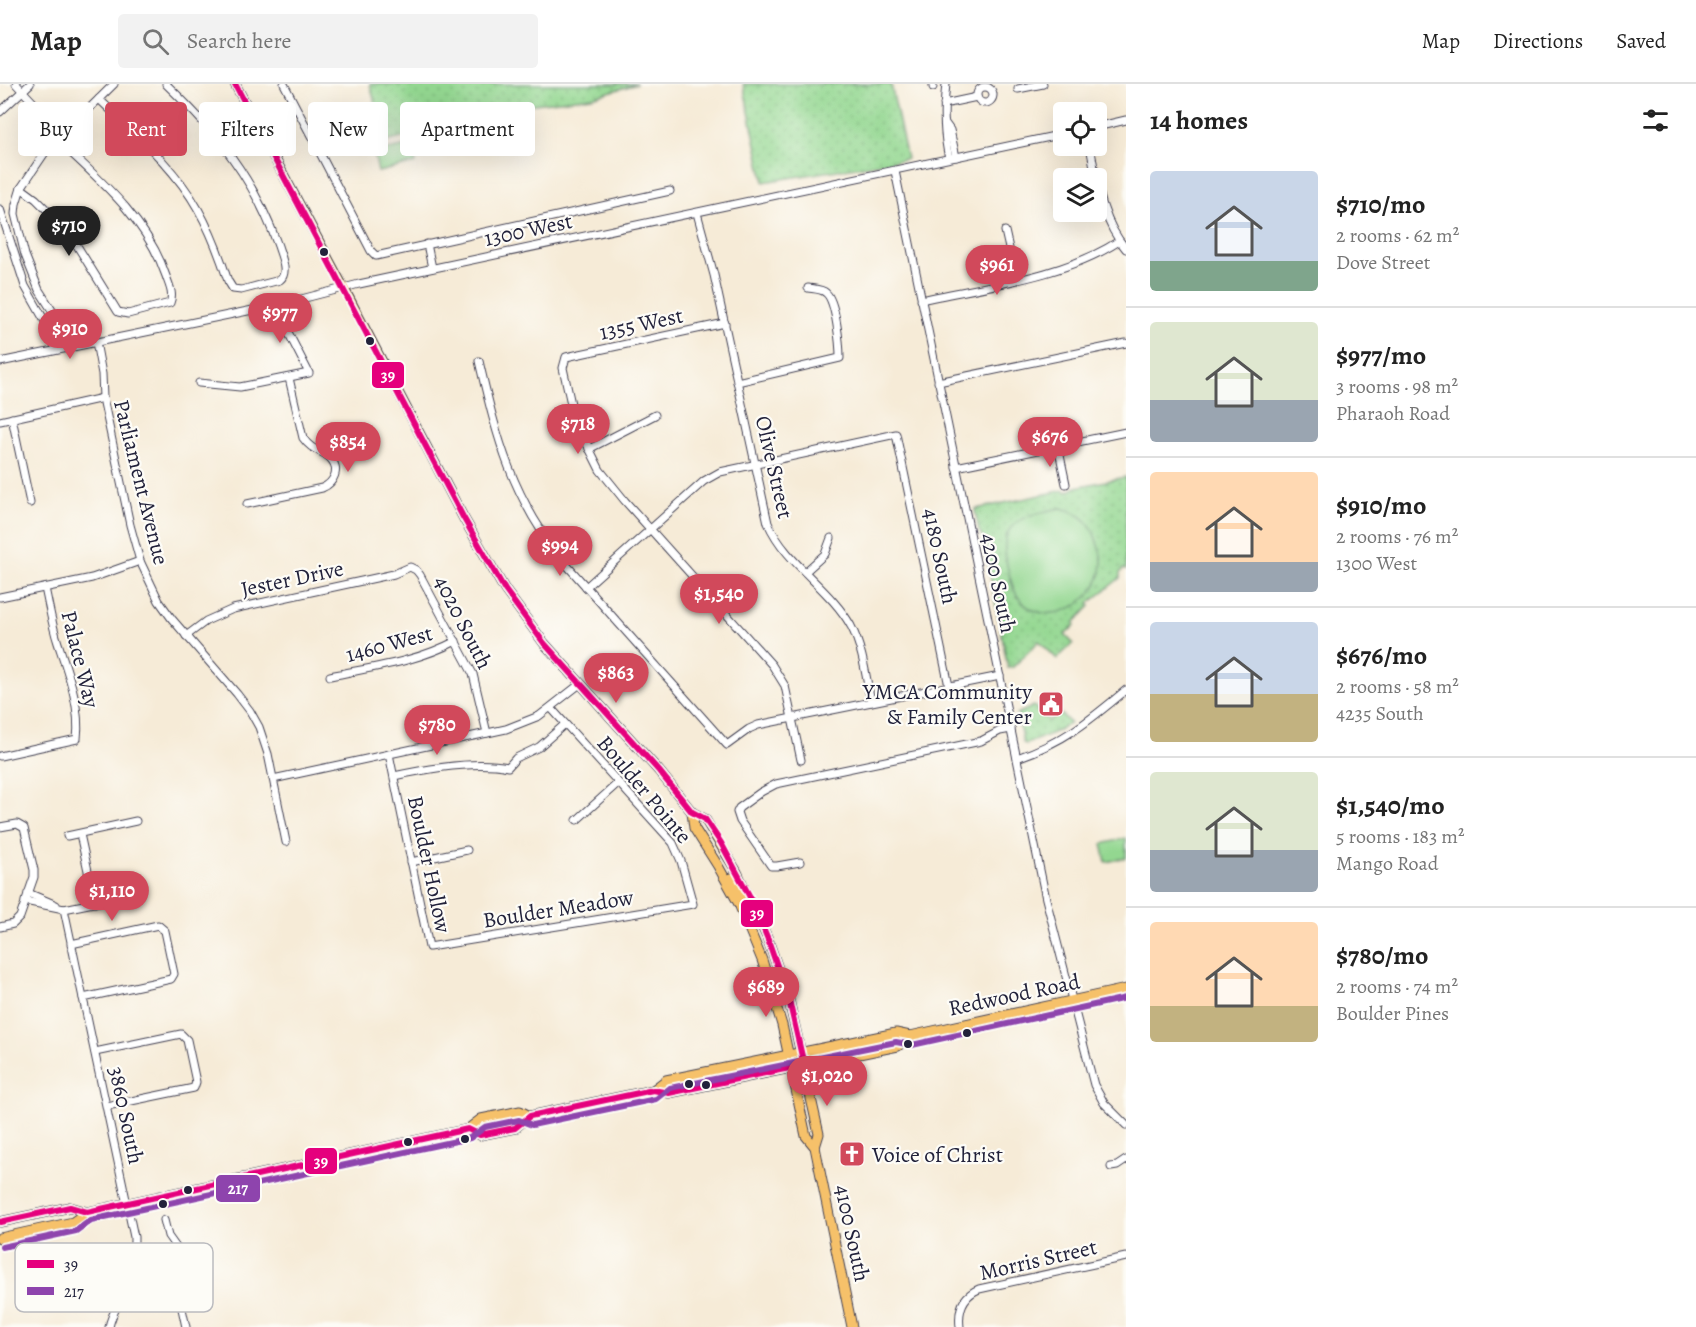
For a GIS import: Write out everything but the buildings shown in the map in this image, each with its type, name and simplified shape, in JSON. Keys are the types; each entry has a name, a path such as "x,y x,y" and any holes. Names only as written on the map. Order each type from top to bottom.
{"main road":[{"path":"235,84 486,559 544,644 659,771 692,812 694,828 718,866 731,878 744,899 751,899"},
{"name":"4100 South","path":"692,812 705,819 715,833 751,899 767,937 789,1000 802,1053 819,1134 814,1147"},
{"name":"4100 South","path":"718,866 755,939 776,1002 806,1136 814,1147 852,1327"},
{"name":"Redwood Road","path":"653,1090 666,1080 896,1034 910,1036 1126,989"},
{"name":"Redwood Road","path":"468,1129 480,1135 515,1128 530,1116 653,1090 669,1093 898,1046 910,1036"},
{"name":"Redwood Road","path":"0,1238 73,1222 87,1212 468,1129 481,1119 520,1111 530,1116"},
{"name":"Redwood Road","path":"0,1222 70,1207 87,1212"}],"street":[{"path":"16,84 32,102"},
{"path":"0,112 30,84"},
{"path":"93,105 114,84"},
{"path":"99,99 165,163 188,192 208,227 233,290 276,282 283,278 284,270 277,245 250,183 210,127 166,84"},
{"path":"284,84 371,251 376,256 669,191"},
{"path":"945,84 945,123 950,130 952,158"},
{"path":"1018,89 1043,84"},
{"path":"944,104 977,97"},
{"path":"1107,124 1126,120"},
{"name":"1300 West","path":"0,362 282,304 432,268 1053,136"},
{"path":"43,156 21,188 15,214 30,269 44,298 60,323 67,348"},
{"path":"21,188 68,231 121,314 170,303 171,292 165,273 157,254 136,220 74,156"},
{"path":"1092,156 1105,214 1119,241 1126,249"},
{"name":"4200 South","path":"895,171 1046,899 1094,1085 1104,1103 1126,1125"},
{"path":"0,209 25,286 51,332 56,350"},
{"name":"Olive Street","path":"697,213 725,323 766,516 772,532 842,612 852,628 860,649 871,702"},
{"path":"1005,231 1016,279"},
{"path":"921,300 1016,279 1083,261 1100,254 1119,241"},
{"path":"427,244 432,268"},
{"path":"737,382 840,358 839,340 827,293 808,288"},
{"path":"199,383 240,387 309,373 288,332 282,304"},
{"name":"1355 West","path":"589,448 570,403 563,368 566,357 725,323"},
{"name":"Parliament Avenue","path":"96,342 102,374 103,399 129,525 140,561 159,601 250,711 265,745 286,842"},
{"path":"938,382 1126,343"},
{"path":"479,361 495,432 516,485 543,535 586,587 727,744 749,729 792,718 1000,676"},
{"path":"247,504 322,488 335,477 336,471 331,459 316,451 303,438 289,378"},
{"path":"0,421 103,399"},
{"path":"655,415 589,448 612,486 777,671 785,686 801,760"},
{"path":"12,418 30,503"},
{"path":"956,466 1126,432"},
{"name":"4180 South","path":"754,463 896,434 949,686"},
{"path":"1058,446 1066,484"},
{"path":"586,587 712,476 730,468 754,463"},
{"path":"806,572 825,554 831,538"},
{"path":"0,597 102,575 140,561"},
{"name":"Jester Drive","path":"186,636 206,621 233,609 394,574 410,567"},
{"name":"4020 South","path":"410,567 420,575 477,684 487,733"},
{"name":"Palace Way","path":"0,756 77,739 79,725 45,588"},
{"name":"1460 West","path":"330,676 415,658 456,641"},
{"path":"273,778 525,723 551,708 580,684"},
{"path":"1017,758 1065,738 1126,690"},
{"name":"Boulder Pointe","path":"551,708 673,843 681,861 693,903"},
{"path":"394,776 428,769 491,763 507,766 516,758 539,747 565,724"},
{"path":"800,862 777,867 771,866 740,820 737,812 739,808 772,786 981,741 1000,731 1011,729"},
{"name":"Boulder Hollow","path":"389,754 429,947"},
{"path":"577,820 618,783"},
{"path":"67,836 136,821"},
{"path":"0,827 16,824 24,828 34,870 20,918 13,924 0,927"},
{"path":"80,834 94,903"},
{"path":"411,862 467,850"},
{"path":"27,897 64,909 113,899"},
{"name":"Boulder Meadow","path":"429,947 693,903"},
{"name":"3860 South","path":"64,909 128,1203 134,1243"},
{"path":"71,944 158,925 165,932 174,974 171,979 83,998"},
{"path":"95,1052 181,1034 187,1040 196,1082 194,1088 107,1106"},
{"path":"1111,1167 1126,1160"},
{"path":"164,1220 172,1243"},
{"name":"Morris Street","path":"960,1327 959,1314 962,1303 973,1292 985,1287 1126,1257"},
{"name":"3860 South","path":"109,1327 114,1312"},
{"path":"183,1312 186,1327"}],"green space":[{"path":"370,84 637,84 592,97 535,104 535,102 400,102 400,138 388,141 388,102 375,102"},
{"path":"743,84 891,84 907,159 764,182"},
{"path":"400,148 400,156 414,156 416,163 378,172 375,156 388,156 388,150"},
{"path":"1126,477 1126,570 1123,569 1120,578 1089,603 1090,606 1065,635 1073,643 1057,659 1039,641 1013,667 1008,668 976,509 1064,490 1067,492 1076,487"},
{"path":"1061,508 1074,512 1088,523 1094,533 1102,562 1099,579 1090,593 1078,604 1063,611 1048,613 1033,610 1021,600 1012,584 1005,550 1006,538 1010,529 1017,522 1028,516"},
{"path":"1034,706 1049,721 1056,714 1058,716 1061,714 1070,723 1053,733 1026,744 1023,743 1017,714"},
{"path":"1126,838 1126,858 1106,862 1102,844"}],"transit line":[{"name":"39","path":"0,1222 70,1207 87,1212 468,1129 480,1135 515,1128 530,1116 653,1090 669,1093 804,1065 789,1000 767,937 751,899 721,843 705,819 692,812 659,771 544,643 505,590 463,517 235,84"},
{"name":"217","path":"20,1243 76,1231 91,1220 470,1138 485,1127 519,1120 532,1125 656,1099 670,1088 896,1042 912,1045 1126,998"},
{"name":"217","path":"2,1247 15,1244"}],"place":[{"name":"YMCA Community & Family Center","path":"1051,704"},
{"name":"Voice of Christ","path":"852,1154"}]}
